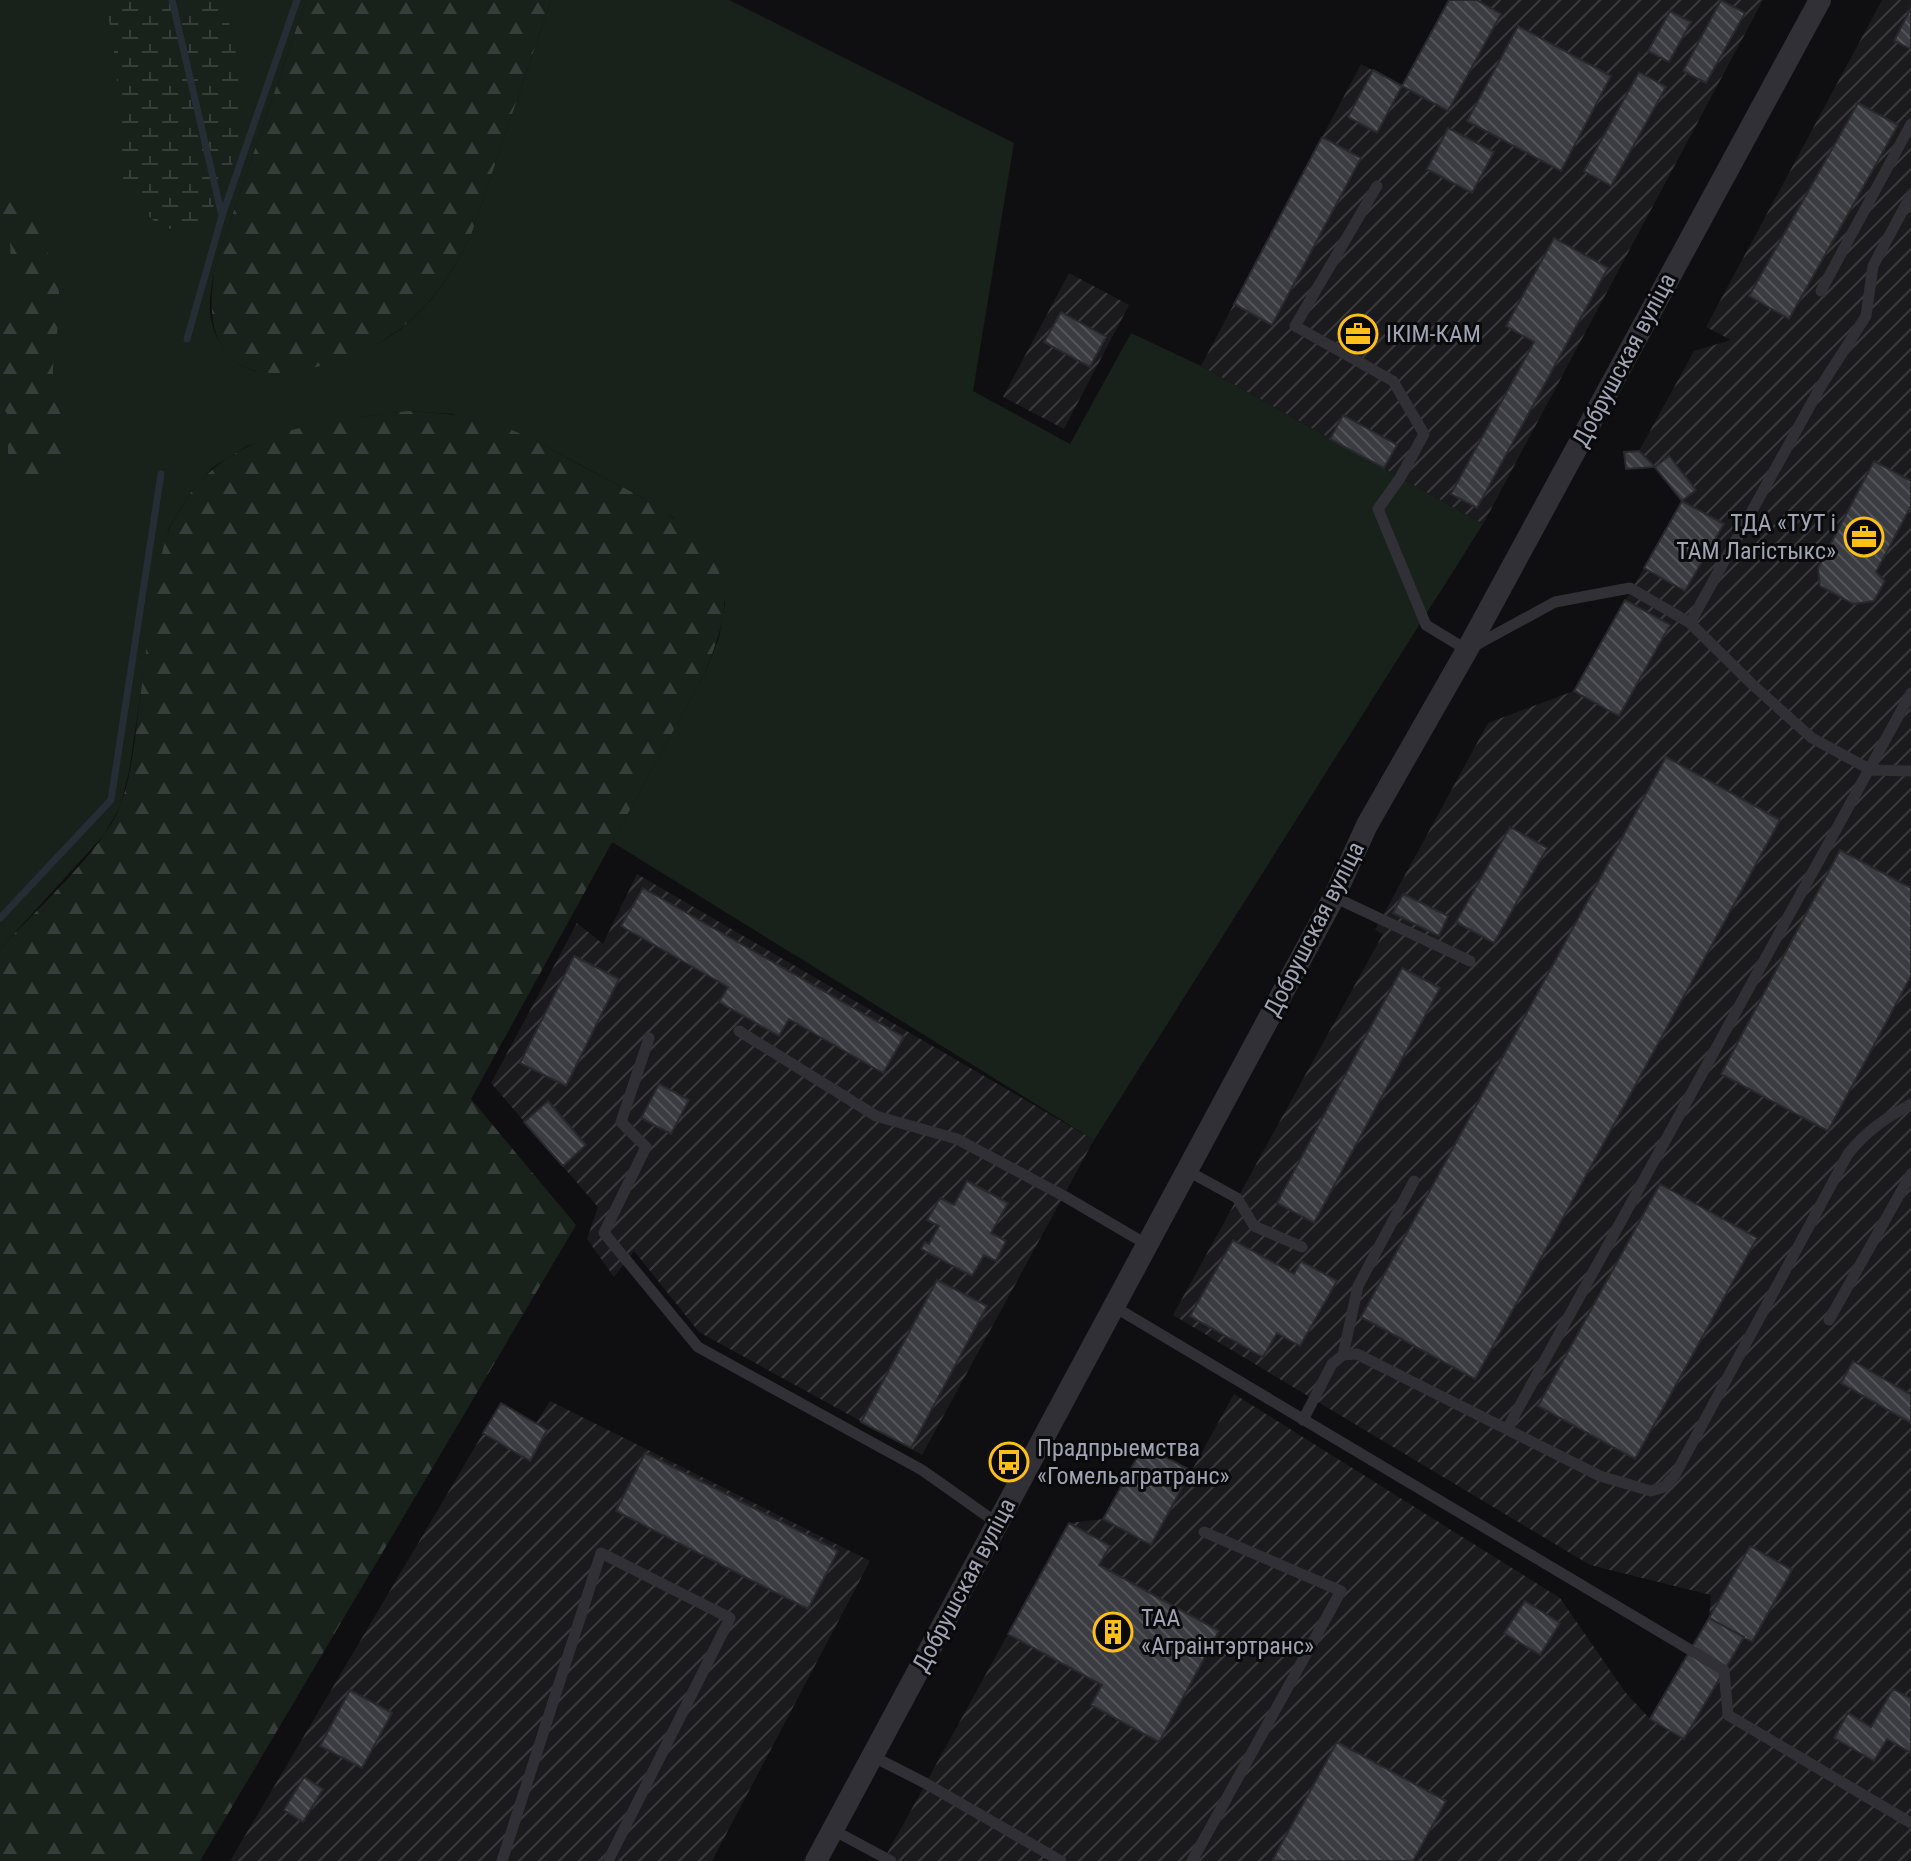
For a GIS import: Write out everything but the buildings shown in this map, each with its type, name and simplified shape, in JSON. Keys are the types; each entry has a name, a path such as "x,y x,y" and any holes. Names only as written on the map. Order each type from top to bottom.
{"street":[{"name":"Добрушская вуліца","path":"816,1861 1334,897 1367,825 1467,650 1819,0"}],"lane":[{"path":"1821,291 1911,124"},
{"path":"1377,186 1295,326 1393,381 1424,434 1400,478 1378,509 1426,625 1467,650 1555,602 1630,588 1690,623 1812,738 1871,770 1911,771"},
{"path":"1690,623 1821,386 1866,316 1873,266 1911,195"},
{"path":"1507,1429 1911,693"},
{"path":"1334,897 1470,961"},
{"path":"739,1031 876,1116 957,1139 1146,1244"},
{"path":"649,1038 621,1122 646,1147 604,1233 698,1347 922,1470 997,1523"},
{"path":"1303,1420 1332,1364 1343,1355 1357,1354 1600,1476 1651,1491 1664,1487 1675,1475 1848,1154 1861,1137 1911,1104"},
{"path":"1186,1169 1237,1198 1254,1226 1302,1247"},
{"path":"1829,1320 1911,1174"},
{"path":"1343,1355 1358,1286 1414,1181"},
{"path":"1112,1306 1724,1670 1728,1715 1911,1823"},
{"path":"1192,1861 1341,1591 1204,1532"},
{"path":"502,1861 601,1553 730,1618 608,1861"},
{"path":"872,1756 1061,1861"},
{"path":"833,1830 891,1861"}],"shaded area":[{"path":"1449,0 1763,0 1483,524 1201,366 1361,64 1402,86"},
{"path":"1882,0 1911,0 1911,1861 883,1861 1069,1523 1103,1519 1144,1445 1192,1470 1234,1394 1560,1598 1625,1692 1650,1719 1709,1618 1711,1595 1590,1565 1173,1315 1383,934 1375,930 1488,723 1574,691 1682,501 1639,451 1694,351 1731,340 1706,327"},
{"path":"1069,273 1129,305 1064,429 1003,397"},
{"path":"637,874 1094,1140 922,1455 699,1332 634,1251 614,1277 587,1239 598,1207 491,1083 577,923 603,944"},
{"path":"550,1401 870,1561 712,1861 230,1861 501,1403 536,1423"}],"green space":[{"path":"0,0 306,0 216,263 210,299 211,321 218,340 230,357 246,368 274,371 366,349 400,329 436,293 471,235 551,0 729,0 1014,143 973,391 1070,444 1131,333 1201,366 1483,524 1094,1140 612,842 704,675 719,638 725,602 674,518 537,442 452,414 408,411 359,417 290,432 247,446 212,468 187,498 169,528 160,564 129,772 120,807 104,835 0,949"},
{"path":"105,0 223,0 239,71 242,99 240,132 228,176 218,198 206,216 191,227 173,230 153,220 136,202 124,181 116,71"},
{"path":"306,0 551,0 471,235 436,292 401,328 365,350 295,372 268,373 247,368 230,357 219,341 213,320 212,294 216,263"},
{"path":"0,187 6,187 16,197 35,225 50,259 59,293 53,381 71,452 62,472 51,481 36,486 22,482 10,466 8,417 0,401 0,334 19,312 22,293 11,267 10,240 0,232"},
{"path":"408,411 462,416 505,427 639,496 692,534 706,550 722,581 722,622 704,675 471,1099 576,1225 200,1861 0,1861 0,949 84,860 112,823 120,806 133,753 162,552 168,532 183,505 202,480 226,460 253,444 314,425"}],"waterway":[{"path":"172,0 221,212"},
{"path":"187,339 222,216 297,0"},
{"path":"0,918 111,800 161,474"}],"place":[{"name":"ІКІМ-КАМ","path":"1358,334"},
{"name":"ТДА «ТУТ і ТАМ Лагістыкс»","path":"1864,537"},
{"name":"Прадпрыемства «Гомельагратранс»","path":"1009,1462"},
{"name":"ТАА «Аграінтэртранс»","path":"1113,1632"}]}
